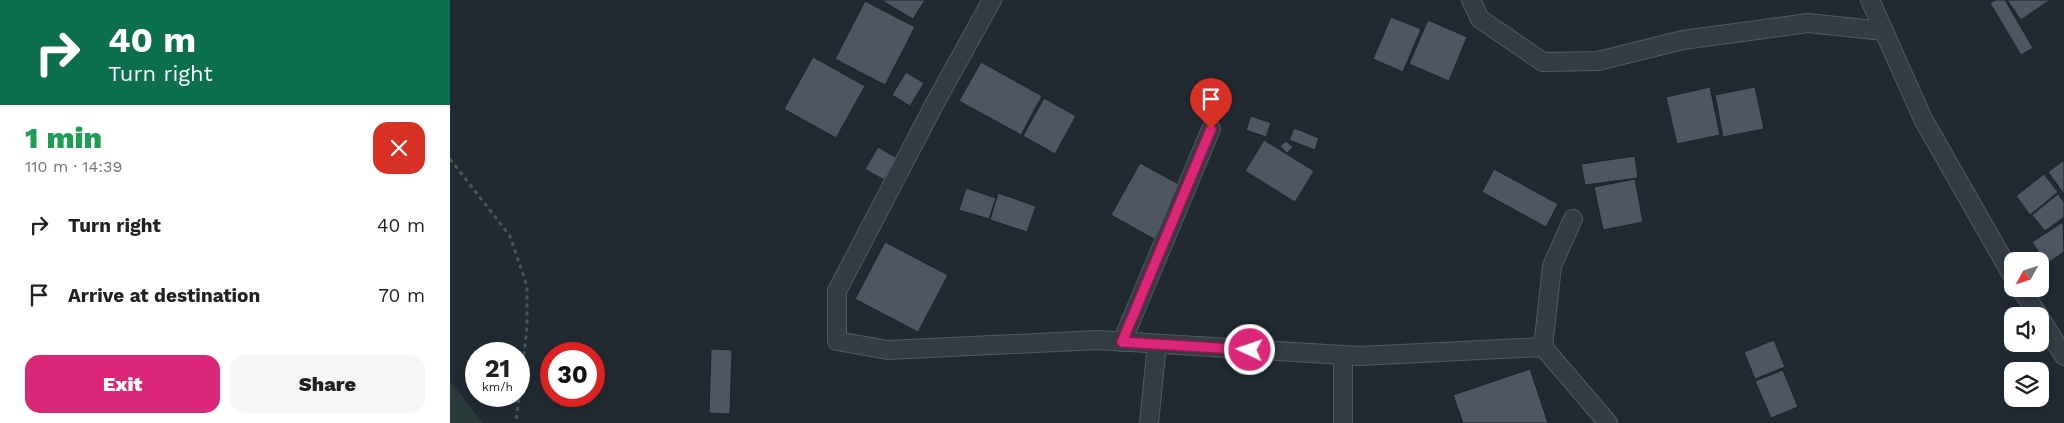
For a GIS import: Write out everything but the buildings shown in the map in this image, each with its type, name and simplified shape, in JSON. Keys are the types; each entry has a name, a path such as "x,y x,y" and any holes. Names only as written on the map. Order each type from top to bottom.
{"street":[{"path":"992,0 934,103 837,291 837,341 888,350 1098,340 1343,355 1543,347"},
{"path":"1471,0 1480,19 1543,62 1598,61 1683,40 1808,23 1884,31"},
{"path":"1870,0 1923,119 2004,261"},
{"path":"1122,342 1211,129"},
{"path":"1573,218 1552,266 1543,347 1608,423"},
{"path":"2049,333 2064,356"},
{"path":"1149,423 1157,344"},
{"path":"1343,355 1343,423"}],"path":[{"path":"450,159 510,236 527,286 527,326 516,423"}],"shaded area":[{"path":"450,381 465,400 465,407 470,407 483,423 450,423"}],"route":[{"path":"1211,129 1122,342 1250,350"}]}
